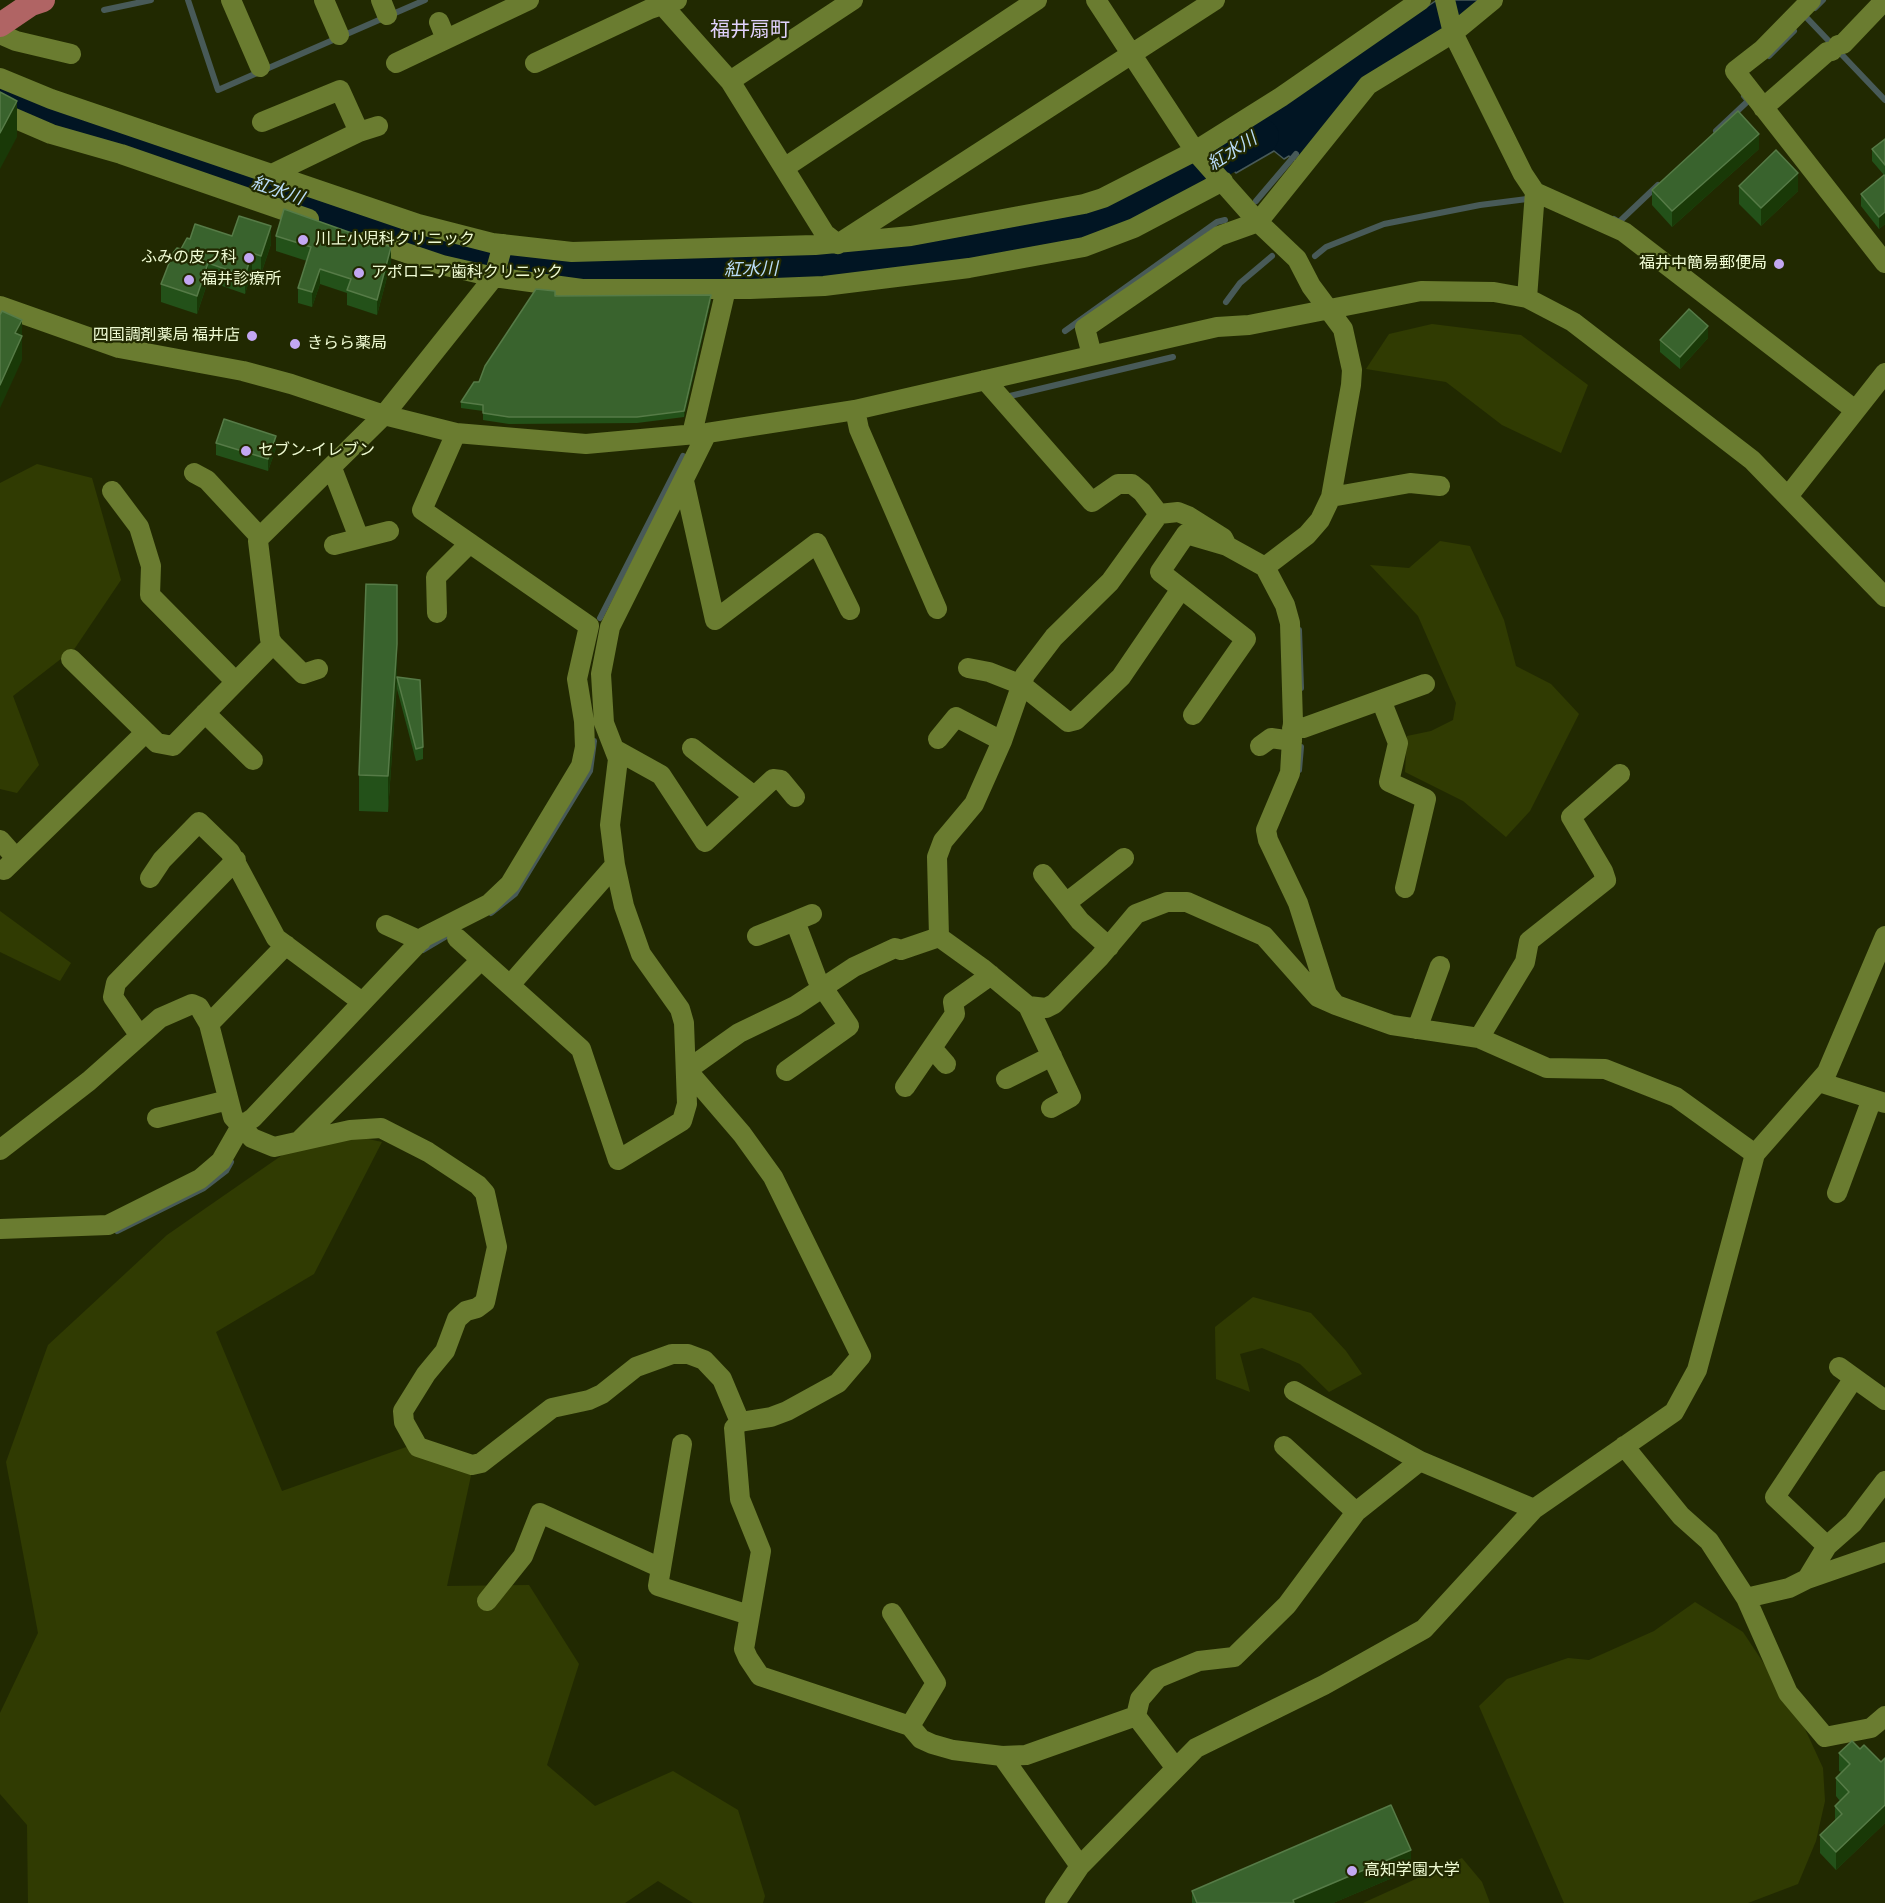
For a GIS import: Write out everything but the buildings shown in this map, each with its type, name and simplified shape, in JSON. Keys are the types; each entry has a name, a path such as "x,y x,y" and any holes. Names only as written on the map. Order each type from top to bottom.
{"main road":[{"path":"0,26 34,1"}],"street":[{"path":"231,0 260,68"},
{"path":"324,0 339,35"},
{"path":"396,63 442,30 529,0"},
{"path":"730,81 853,0"},
{"path":"784,168 1037,0"},
{"path":"1096,0 1198,152 1258,222 1297,259 1311,286 1343,329 1352,370 1351,385 1331,497 1320,520 1307,535 1265,567"},
{"path":"838,244 1215,0"},
{"path":"0,78 51,99 418,224 502,246 572,252 838,244 911,236 1084,204 1121,190 1198,152 1421,0"},
{"path":"1445,0 1453,29 1523,174 1536,192 1624,232 1855,410"},
{"path":"1092,355 1085,328 1219,236 1258,222 1368,85 1493,0"},
{"path":"535,63 666,2 730,81 825,234 838,244"},
{"path":"1807,2 1762,50 1735,71 1885,263"},
{"path":"1763,108 1827,52 1843,44 1882,11"},
{"path":"0,34 16,41 71,54"},
{"path":"262,122 340,90 369,129 272,174"},
{"path":"0,112 51,134 121,154 328,225"},
{"path":"350,233 414,257 494,275 582,290 824,286 904,278 1084,247 1134,228 1223,180"},
{"path":"1527,298 1536,192"},
{"path":"318,669 303,674 270,639 258,541 384,415 494,275 502,246"},
{"path":"457,938 581,1049 618,1160 682,1121 687,1104 687,1070 681,1009 641,954 624,906 615,865 610,825 618,759 604,723 601,674 610,627 684,481 699,434 726,289"},
{"path":"0,306 119,348 243,371 291,384 384,415 456,433 586,444 699,434 855,410 1217,327 1249,325 1421,291 1464,289 1527,298 1573,322 1752,460 1789,495 1885,597"},
{"path":"1789,495 1885,373"},
{"path":"985,380 1092,502 1118,484 1132,484 1143,492 1159,514"},
{"path":"855,410 859,429 937,609"},
{"path":"0,1229 7,1226 108,1225 200,1179 221,1161 241,1126 253,1118 421,941 439,927 489,904 510,884 581,766 585,747 584,721 577,679 589,626 422,510 456,433"},
{"path":"332,468 359,538"},
{"path":"194,473 207,480 260,537"},
{"path":"684,481 715,620 817,543 850,610"},
{"path":"1331,497 1410,483 1440,486"},
{"path":"112,491 139,527 151,566 150,595 236,682"},
{"path":"939,937 937,857 943,841 974,804 1002,741 1025,675 1054,637 1110,582 1159,514 1178,512 1188,516 1223,538 1227,546"},
{"path":"334,545 389,531"},
{"path":"1193,715 1246,639 1160,572 1186,534 1227,546 1265,567 1285,605 1290,623 1292,734 1290,773 1266,830 1268,840 1298,903 1323,987 1336,1005"},
{"path":"437,613 436,577 470,543"},
{"path":"968,668 989,672 1022,685 1068,722 1076,720 1121,677 1181,589"},
{"path":"71,659 157,743 173,746 273,644"},
{"path":"1260,746 1271,738 1292,734 1425,684"},
{"path":"1381,700 1398,743 1389,782 1426,799 1405,888"},
{"path":"206,713 254,760"},
{"path":"938,739 956,717 1002,741"},
{"path":"0,840 10,864 146,732"},
{"path":"692,748 754,796"},
{"path":"616,750 661,775 705,842 773,779 781,780 795,797"},
{"path":"1479,1038 1525,962 1529,941 1606,880 1603,871 1571,818 1620,774"},
{"path":"150,878 162,860 199,822 236,860 276,938 362,1002"},
{"path":"1066,903 1124,858"},
{"path":"140,1036 113,997 116,983 236,860"},
{"path":"510,985 615,865"},
{"path":"1043,874 1080,921 1109,946"},
{"path":"1028,1006 1046,1008 1054,1004 1136,914 1146,908 1167,902 1187,902 1264,936 1318,997 1336,1005 1392,1025 1479,1038 1547,1068 1605,1069 1667,1092 1755,1154"},
{"path":"757,936 803,918 823,988 849,1026 786,1071"},
{"path":"386,925 421,941"},
{"path":"939,937 991,975 1028,1006 1071,1097 1051,1108"},
{"path":"687,1070 739,1033 795,1006 854,967 885,952 939,937"},
{"path":"1055,1903 1080,1866 1196,1748 1324,1685 1424,1629 1534,1509 1674,1412 1696,1370 1755,1154 1827,1072 1884,942"},
{"path":"209,1024 286,945"},
{"path":"299,1141 481,960"},
{"path":"1417,1029 1440,966"},
{"path":"905,1087 955,1014 953,1002 991,975"},
{"path":"0,1150 89,1081 160,1018 192,1004 199,1007 209,1024 233,1117 252,1138 274,1147 350,1130 371,1128 388,1130 428,1152 478,1185 485,1193 497,1246 485,1302 466,1311 457,1320 445,1352 403,1411 404,1422 418,1447 472,1465 481,1463 552,1408 590,1400 602,1395 636,1368 672,1354 694,1356 710,1366 722,1379 740,1422"},
{"path":"932,1048 946,1064"},
{"path":"1006,1079 1052,1056"},
{"path":"687,1070 742,1134 773,1177 861,1356 838,1383 787,1411 771,1417 740,1422 734,1428 732,1436 740,1499 760,1551 744,1650 760,1676 910,1726 921,1739 953,1750 1026,1755 1136,1716"},
{"path":"1819,1082 1879,1101 1837,1193"},
{"path":"157,1118 228,1100"},
{"path":"1827,1546 1775,1497 1847,1372 1885,1400"},
{"path":"1294,1391 1420,1461 1534,1509"},
{"path":"682,1444 658,1586 749,1615"},
{"path":"1284,1446 1356,1512"},
{"path":"1624,1446 1681,1516 1709,1541 1746,1598 1788,1693 1825,1737 1871,1728 1885,1716"},
{"path":"1136,1716 1140,1699 1158,1678 1199,1661 1234,1657 1287,1605 1356,1512 1420,1461"},
{"path":"1807,1579 1827,1546 1853,1523 1885,1481"},
{"path":"487,1601 523,1556 540,1514 661,1568"},
{"path":"1746,1598 1789,1588 1807,1579 1885,1552"},
{"path":"892,1613 936,1683 910,1726"},
{"path":"1136,1716 1175,1767"},
{"path":"1002,1755 1080,1866"}],"green space":[{"path":"1432,324 1521,335 1588,385 1561,453 1502,425 1446,382 1366,369 1389,334"},
{"path":"37,464 92,478 121,580 75,648 13,696 39,765 17,793 0,789 0,483"},
{"path":"1440,541 1470,546 1504,620 1516,666 1551,684 1579,714 1530,811 1506,837 1463,801 1405,772 1407,736 1431,731 1453,720 1456,703 1418,616 1370,565 1409,568"},
{"path":"0,911 71,963 60,981 0,952"},
{"path":"350,1135 382,1142 314,1274 216,1332 282,1491 409,1446 472,1471 447,1586 529,1585 579,1664 547,1765 595,1806 673,1771 738,1810 765,1896 763,1903 693,1903 658,1881 625,1903 28,1903 27,1825 0,1794 0,1713 38,1633 6,1462 48,1345 167,1235 291,1149"},
{"path":"1253,1297 1311,1313 1346,1351 1362,1374 1329,1392 1300,1364 1262,1348 1240,1354 1250,1392 1216,1379 1215,1327"},
{"path":"1695,1602 1743,1632 1800,1718 1823,1768 1825,1801 1816,1841 1798,1884 1748,1903 1564,1903 1479,1706 1507,1679 1568,1658 1589,1660 1654,1631"},
{"path":"1462,1858 1482,1882 1490,1903 1363,1903"}],"water":[{"path":"1437,0 1485,0 1368,81 1297,163 1289,156 1284,159 1274,151 1236,173 1219,155 1220,146"}],"waterway":[{"path":"104,10 151,0"},
{"path":"188,0 218,90 425,0"},
{"path":"1815,8 1823,0"},
{"path":"1806,17 1885,100"},
{"path":"1769,56 1794,31"},
{"name":"紅水川","path":"0,95 135,140 397,234 490,259 597,273 806,271 903,261 1075,230 1129,214 1262,136"},
{"path":"1716,131 1748,101 1744,96"},
{"path":"1256,201 1296,154"},
{"path":"1614,219 1619,222 1658,185"},
{"path":"1315,256 1326,247 1384,224 1480,205 1527,199"},
{"path":"1065,331 1217,222 1225,220"},
{"path":"1226,302 1240,283 1272,256"},
{"path":"1010,396 1173,357"},
{"path":"600,618 683,456"},
{"path":"1299,630 1301,688"},
{"path":"491,913 515,894 590,771 594,741"},
{"path":"1299,770 1301,747"},
{"path":"423,950 445,937"},
{"path":"117,1231 204,1188 226,1171 231,1162"}],"place":[{"name":"川上小児科クリニック","path":"303,240"},
{"name":"ふみの皮フ科","path":"249,258"},
{"name":"福井中簡易郵便局","path":"1779,264"},
{"name":"アポロニア歯科クリニック","path":"359,273"},
{"name":"福井診療所","path":"189,280"},
{"name":"四国調剤薬局 福井店","path":"252,336"},
{"name":"きらら薬局","path":"295,344"},
{"name":"セブン-イレブン","path":"246,451"},
{"name":"高知学園大学","path":"1352,1871"}],"district":[{"name":"福井扇町","path":"750,32"}]}
